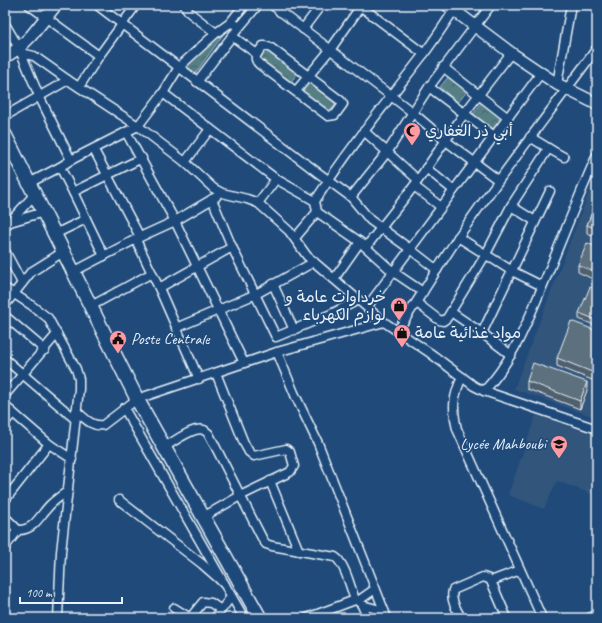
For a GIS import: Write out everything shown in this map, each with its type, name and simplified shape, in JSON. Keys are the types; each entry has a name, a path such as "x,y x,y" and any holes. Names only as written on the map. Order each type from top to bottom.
{"main road":[{"path":"5,57 20,51 56,5"},
{"path":"451,8 511,53 562,87 597,104"},
{"path":"6,141 56,234 63,252 137,399 260,618"},
{"path":"592,618 597,617"}],"street":[{"path":"30,5 99,56"},
{"path":"97,5 351,197 370,220 436,270"},
{"path":"79,87 99,56 136,5"},
{"path":"184,5 190,13 216,33"},
{"path":"7,225 32,188 71,160 94,150 138,126 163,93 179,67 216,33 230,23 244,5"},
{"path":"197,82 258,5"},
{"path":"272,5 498,180"},
{"path":"280,12 285,5"},
{"path":"304,29 321,5"},
{"path":"351,197 388,152 429,87 491,5"},
{"path":"562,87 571,5"},
{"path":"296,91 330,50 360,6 424,54"},
{"path":"423,292 392,271 363,245 317,212 315,201 364,131 424,54 451,8"},
{"path":"230,23 240,26"},
{"path":"5,24 20,51 39,96 71,160"},
{"path":"232,36 257,54"},
{"path":"263,46 268,46 341,101 342,104 335,115 328,116 259,64 255,59 257,54 263,46"},
{"path":"398,330 417,303 436,270 458,237 530,136 562,87 597,48"},
{"path":"20,51 34,56 138,126 185,162 213,188 222,194 247,199 258,203 278,220 295,238 307,256 358,300 384,322 430,352 474,386 597,429"},
{"path":"334,279 363,245 381,228 416,183 464,114 511,53"},
{"path":"444,67 508,118"},
{"path":"367,307 392,271 541,73"},
{"path":"5,116 68,80"},
{"path":"429,87 494,136"},
{"path":"163,93 276,179 315,201"},
{"path":"185,162 210,129"},
{"path":"364,131 388,152 416,183 441,207"},
{"path":"126,132 142,158 175,221 244,363"},
{"path":"530,136 548,149 564,157"},
{"path":"417,303 441,321 444,320 451,312 486,254 511,206 548,149"},
{"path":"94,150 108,174 138,238 199,379"},
{"path":"484,390 495,379 511,356 597,155"},
{"path":"73,192 142,158"},
{"path":"60,167 104,256"},
{"path":"426,168 453,190"},
{"path":"258,203 276,179"},
{"path":"482,333 550,191"},
{"path":"73,272 138,238 175,221 222,194"},
{"path":"212,200 232,247 276,337 295,395 318,443 385,614"},
{"path":"511,206 535,221"},
{"path":"7,225 44,212"},
{"path":"295,238 317,212"},
{"path":"56,234 86,219"},
{"path":"458,237 512,271 542,286"},
{"path":"159,288 232,247"},
{"path":"5,251 22,283"},
{"path":"5,305 15,295 31,272 63,252"},
{"path":"176,328 256,294 314,262"},
{"path":"91,306 152,273"},
{"path":"273,284 294,330"},
{"path":"5,288 48,318 78,374 79,384 72,459 61,552 58,618"},
{"path":"276,337 358,300"},
{"path":"451,312 482,333 511,356"},
{"path":"5,316 45,350"},
{"path":"5,359 22,375 76,415 99,426 137,399 280,351 384,322"},
{"path":"5,395 45,350 57,334"},
{"path":"203,517 240,496 290,472 294,464 288,450 283,449 256,456 249,452 216,373"},
{"path":"462,377 455,392 454,414 457,429 542,618"},
{"path":"5,406 49,444 72,459"},
{"path":"124,408 244,618"},
{"path":"5,422 13,413"},
{"path":"165,447 189,432 198,429 204,430 209,434 266,544 335,557 338,559 344,567 358,602 367,618"},
{"path":"5,500 49,444"},
{"path":"270,481 299,551"},
{"path":"5,518 18,530 29,528 50,505 68,490"},
{"path":"119,500 202,564 225,585"},
{"path":"5,547 18,530"},
{"path":"491,581 520,570"},
{"path":"461,618 453,600 453,590 483,577 489,578 491,581 504,617"},
{"path":"307,618 325,615 358,602 375,589"},
{"path":"214,618 231,597"},
{"path":"174,608 190,618 204,602 211,603 221,610"},
{"path":"358,602 385,614"}],"shaded area":[{"path":"597,171 597,418 514,389"},
{"name":"Lycée Mahboubi","path":"536,415 597,436 597,496 557,481 544,509 508,495"}],"green space":[{"path":"225,32 195,74 183,64"},
{"path":"267,48 298,73 289,84 258,59"},
{"path":"449,76 467,91 458,103 440,87"},
{"path":"308,81 336,104 328,114 300,91"},
{"path":"482,102 502,118 493,130 473,114"}],"building":[{"path":"597,200 597,229 587,225"},
{"path":"587,243 597,247 597,273 578,265"},
{"path":"590,287 597,290 597,320 579,313"},
{"path":"571,321 597,331 597,374 557,358"},
{"path":"533,363 587,382 580,401 527,381"}],"place":[{"name":"أبي ذر الغفاري","path":"412,146"},
{"name":"خرداوات عامة و لوازم الكهرباء","path":"399,321"},
{"name":"مواد غذائية عامة","path":"402,348"},
{"name":"Poste Centrale","path":"118,354"},
{"name":"Lycée Mahboubi","path":"559,459"}]}
